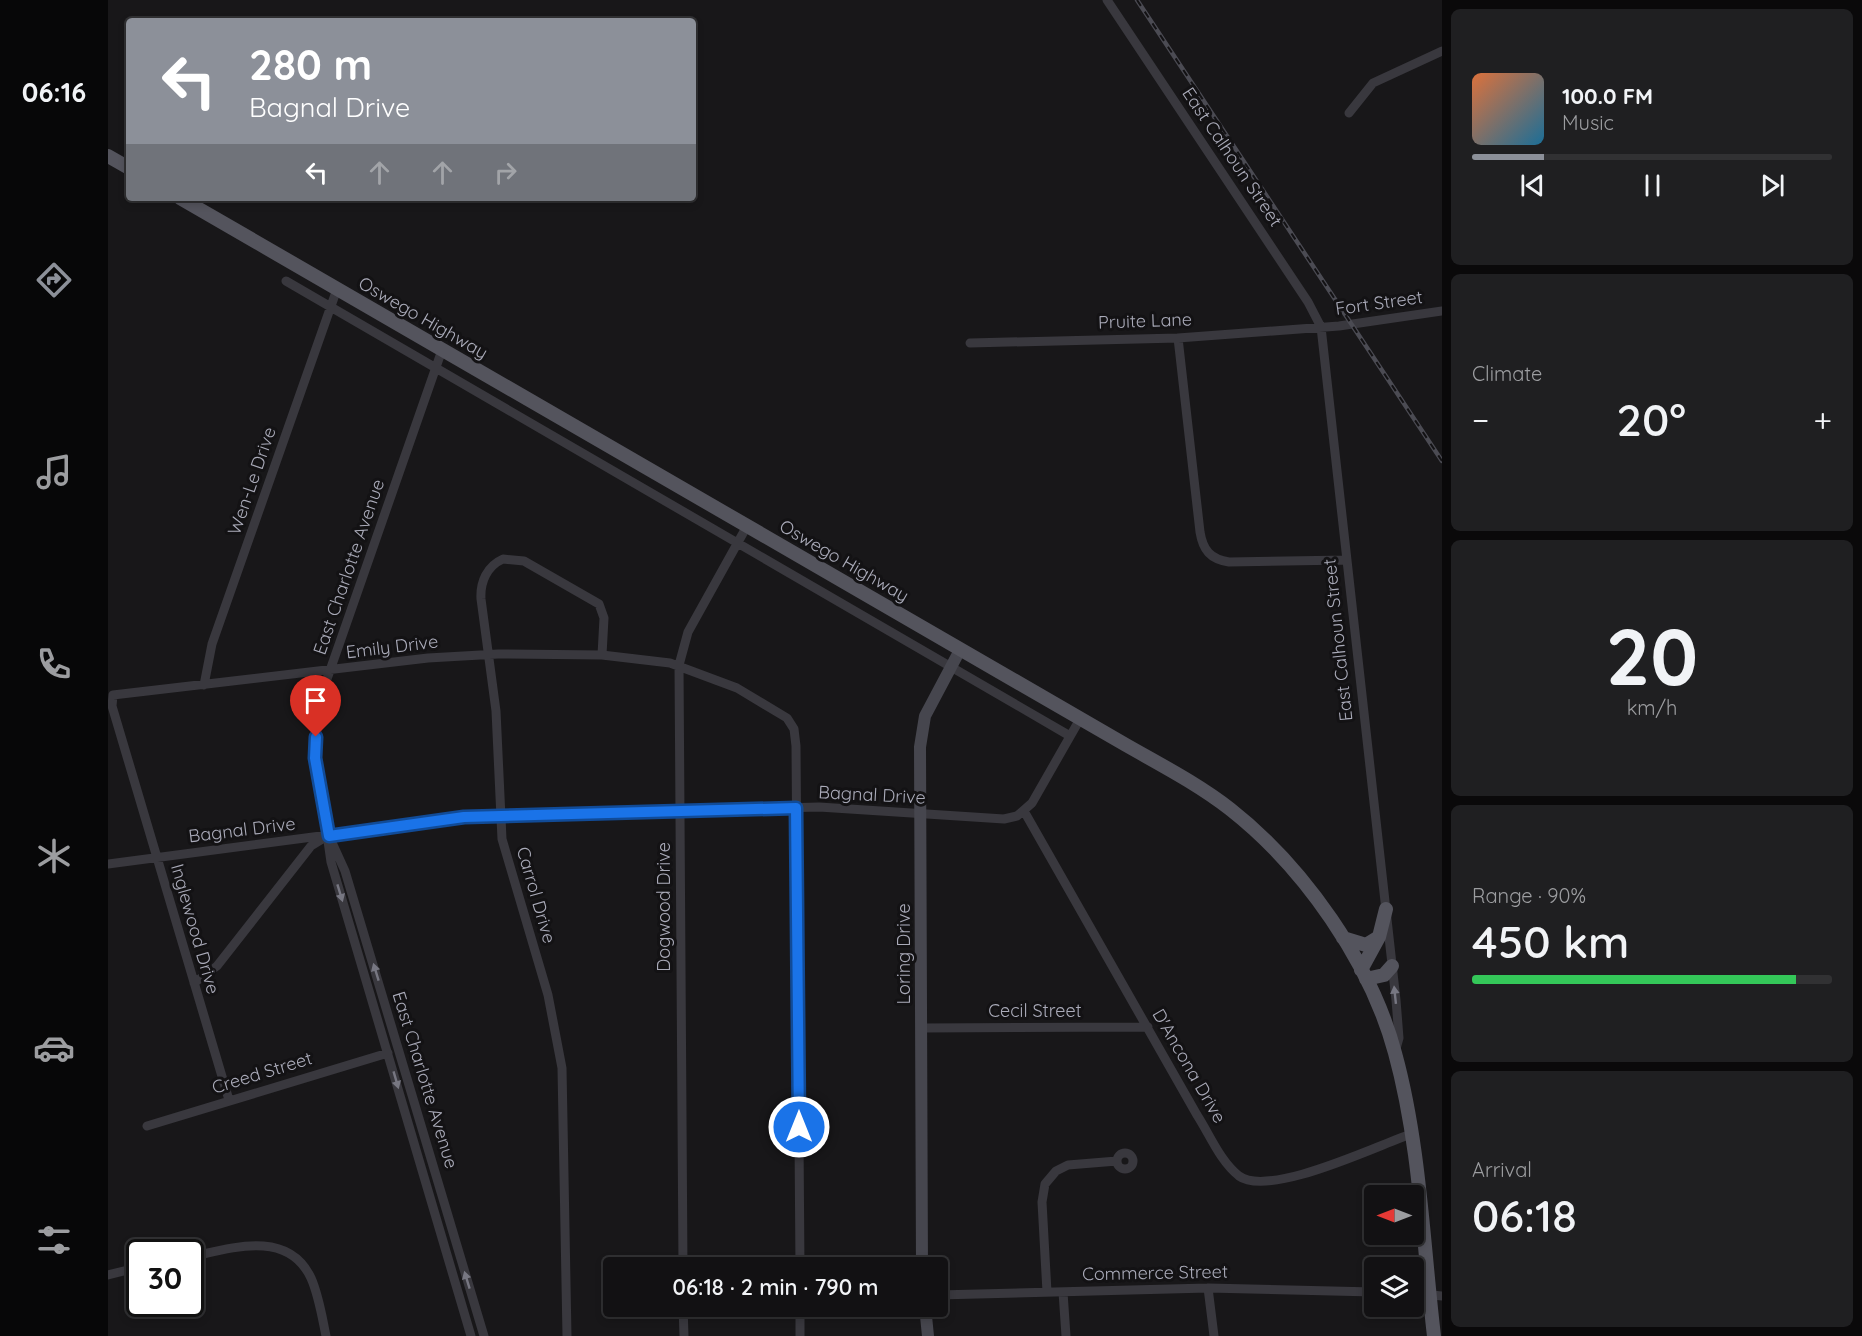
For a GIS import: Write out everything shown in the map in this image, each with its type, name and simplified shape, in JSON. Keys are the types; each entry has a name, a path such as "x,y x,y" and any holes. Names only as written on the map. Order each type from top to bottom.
{"main road":[{"path":"108,156 126,166"},
{"name":"Oswego Highway","path":"185,201 1080,719 1231,810 1290,868 1320,904 1364,975 1395,1052"},
{"path":"1386,909 1379,937 1364,975 1384,975 1392,966"},
{"path":"1343,938 1366,945 1379,937"},
{"name":"East Calhoun Street","path":"1395,1052 1411,1134 1436,1295 1434,1336"}],"street":[{"name":"East Calhoun Street","path":"1107,0 1308,303 1321,327 1392,966 1399,1038 1395,1052"},
{"path":"1349,113 1372,83 1442,51"},
{"name":"Oswego Highway","path":"286,281 1070,736"},
{"name":"Wen-Le Drive","path":"204,685 212,644 337,289"},
{"name":"Fort Street","path":"1321,327 1442,311"},
{"name":"Pruite Lane","path":"970,343 1178,338 1321,327"},
{"path":"1178,338 1200,532 1208,554 1229,562 1347,560"},
{"name":"East Charlotte Avenue","path":"442,350 330,671 320,711 315,750 333,871 471,1336"},
{"name":"Dogwood Drive","path":"683,1257 679,666 688,632 747,526"},
{"name":"Carrol Drive","path":"567,1336 564,1102 561,1058 548,995 502,839 496,711 481,586 493,564 512,558 540,569 599,604 604,618 602,655"},
{"name":"Loring Drive","path":"922,1257 921,730 932,699 960,650"},
{"name":"Emily Drive","path":"111,698 116,693 330,671 428,658 489,655 602,655 679,666 737,688 787,718 795,737 800,1257"},
{"name":"Inglewood Drive","path":"111,698 230,1100"},
{"path":"1023,812 1032,803 1080,719"},
{"name":"Bagnal Drive","path":"108,864 464,817 796,808 996,819 1011,818 1023,812"},
{"name":"D'Ancona Drive","path":"1023,812 1222,1157 1245,1179 1267,1183 1280,1181 1411,1134"},
{"path":"194,983 217,966 311,846 329,836"},
{"name":"East Charlotte Avenue","path":"329,836 348,882 484,1336"},
{"name":"Cecil Street","path":"922,1028 1148,1027"},
{"name":"Creed Street","path":"147,1126 388,1053"},
{"path":"1047,1292 1042,1202 1045,1184 1056,1171 1068,1165 1117,1161"},
{"path":"204,1254 253,1245 282,1250 294,1257 308,1273 327,1336"},
{"path":"108,1275 126,1270"},
{"path":"1208,1288 1214,1336"},
{"name":"Commerce Street","path":"948,1295 1208,1288 1364,1292"},
{"path":"1064,1292 1066,1336"},
{"path":"683,1317 684,1336"},
{"path":"800,1317 800,1336"},
{"path":"926,1317 928,1336"}],"railway":[{"path":"1137,0 1442,461"}],"route":[{"path":"316,737 315,758 329,836 464,817 796,808 799,1127"}]}
